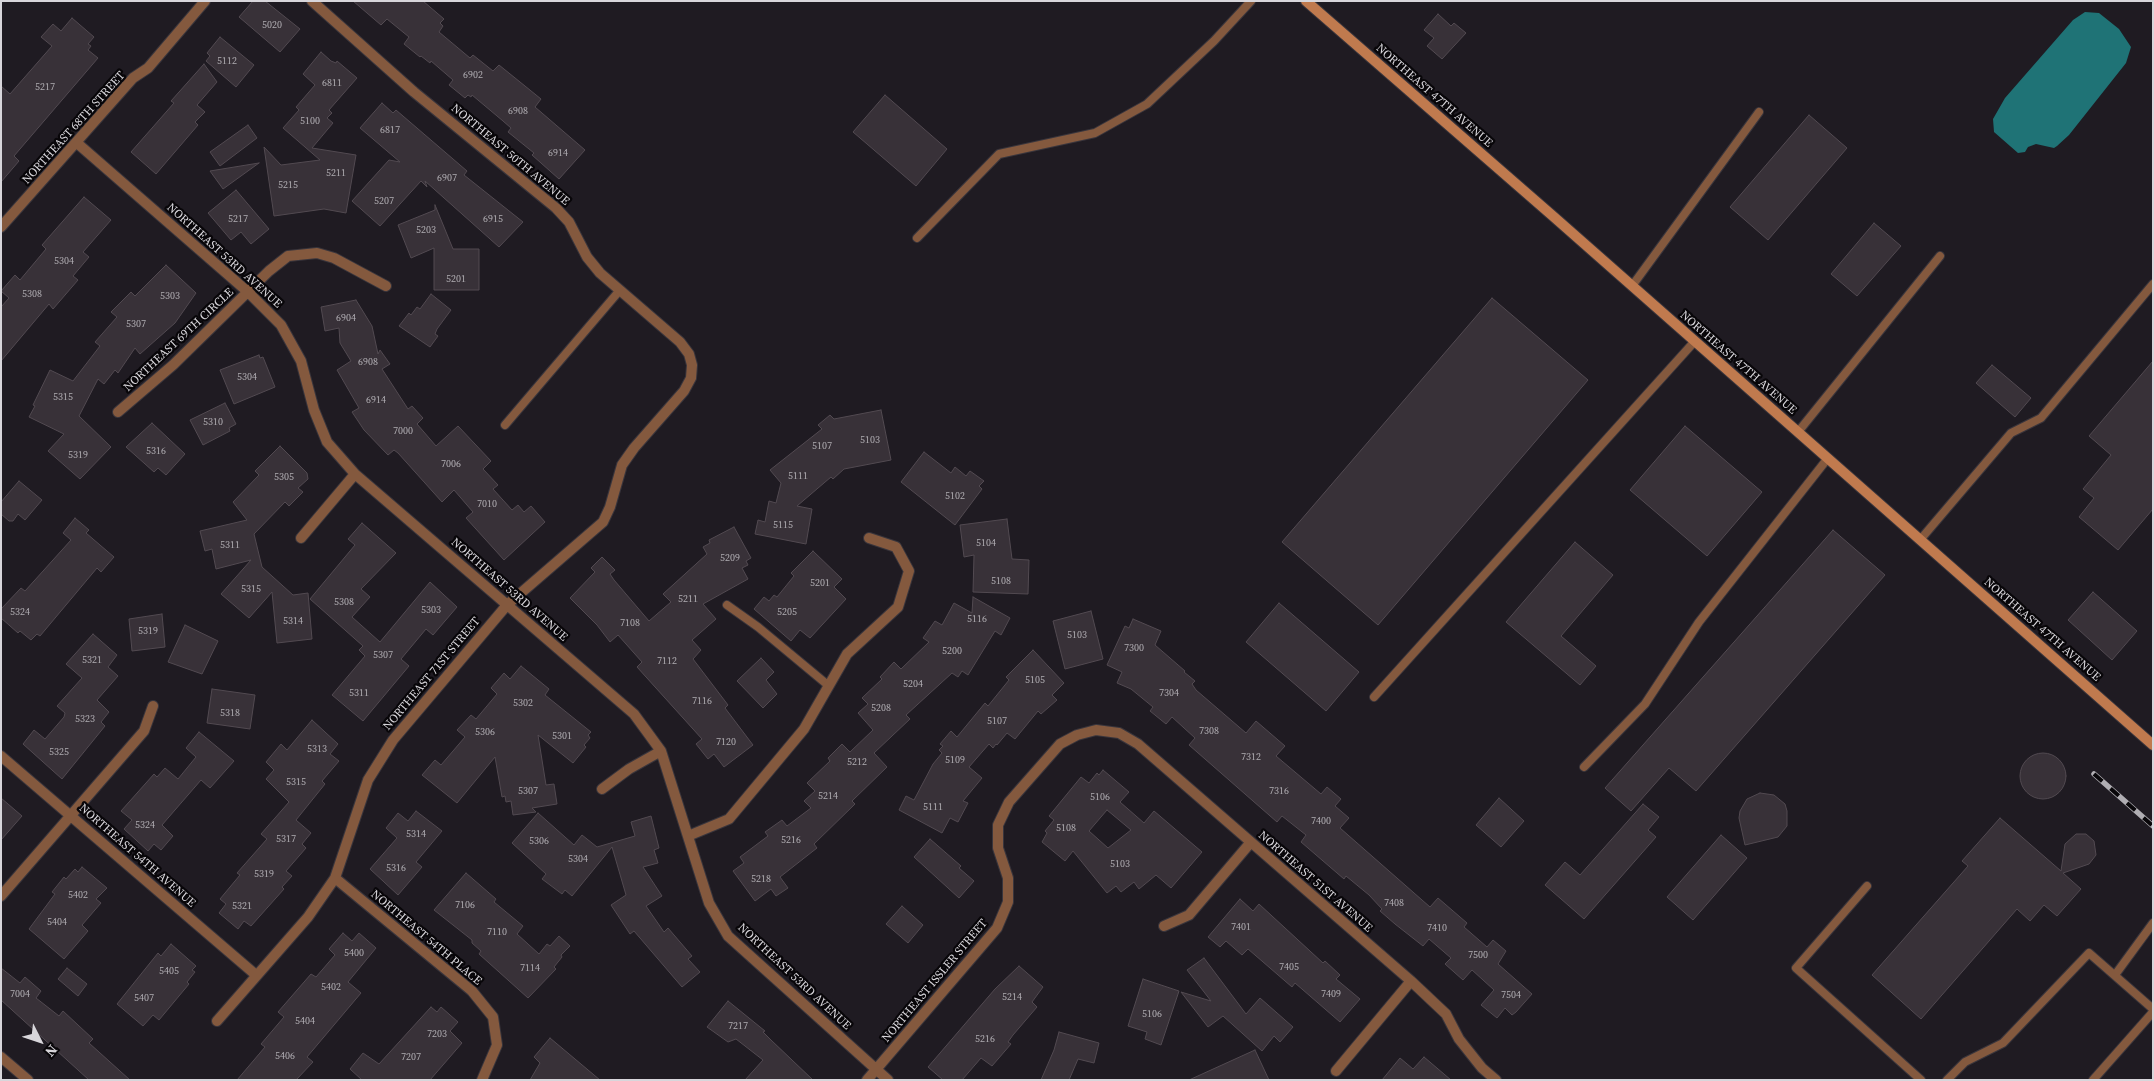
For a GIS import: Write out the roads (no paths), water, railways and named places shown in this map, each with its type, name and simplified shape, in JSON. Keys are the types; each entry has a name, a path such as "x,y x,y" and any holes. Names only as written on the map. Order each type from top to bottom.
{"street":[{"name":"NORTHEAST 68TH STREET","path":"1,227 133,78 148,68 205,1"},
{"name":"NORTHEAST 50TH AVENUE","path":"312,1 414,92 556,208 569,222 586,257 600,273 680,342 689,354 692,365"},
{"name":"NORTHEAST 47TH AVENUE","path":"1306,1 2153,745"},
{"name":"NORTHEAST 53RD AVENUE","path":"77,143 248,292 281,325 301,361 314,410 327,442 355,474 634,714 661,751 709,902 728,936 888,1080"},
{"name":"NORTHEAST 69TH CIRCLE","path":"118,412 174,365 269,271 288,256 316,253 334,258 386,286"},
{"name":"NORTHEAST 71ST STREET","path":"217,1021 308,917 335,878 368,780 393,740 507,605 602,522 610,507 622,465 684,391 691,378 692,365"},
{"path":"301,538 355,474"},
{"path":"688,836 728,819 804,729 847,654 898,607 909,571 896,547 869,538"},
{"path":"1,896 144,731 153,706"},
{"name":"NORTHEAST 51ST AVENUE","path":"1096,730 1119,733 1138,744 1411,981 1446,1014 1460,1039 1482,1068 1496,1080"},
{"name":"NORTHEAST ISSLER STREET","path":"867,1080 998,928 1008,902 1008,878 998,848 998,825 1009,802 1060,744 1077,735 1096,730"},
{"path":"602,789 628,769 661,751"},
{"name":"NORTHEAST 54TH AVENUE","path":"1,756 256,975"},
{"path":"1164,926 1189,915 1251,842"},
{"name":"NORTHEAST 54TH PLACE","path":"335,878 472,992 493,1017 497,1045 482,1080"},
{"path":"1336,1071 1411,981"},
{"path":"1,1056 28,1080"}],"lane":[{"path":"918,238 998,154 1096,133 1147,104 1214,41 1251,1"},
{"path":"1632,286 1759,112"},
{"path":"1798,432 1940,256"},
{"path":"1920,540 2011,433 2041,418 2153,284"},
{"path":"505,425 620,290"},
{"path":"1374,697 1695,341"},
{"path":"1584,767 1645,704 1699,622 1828,458"},
{"path":"727,605 758,627 829,686"},
{"path":"1867,886 1796,968 1921,1080"},
{"path":"2115,976 2153,923"},
{"path":"1947,1080 1966,1062 2003,1043 2089,953 2153,1011 2093,1080"}],"water":[{"path":"2085,12 2099,13 2119,29 2131,47 2126,63 2069,135 2057,146 2054,148 2036,144 2028,147 2025,152 2018,153 1994,132 1993,119 2005,98 2073,20"}],"railway":[{"path":"2094,774 2153,826"}]}
